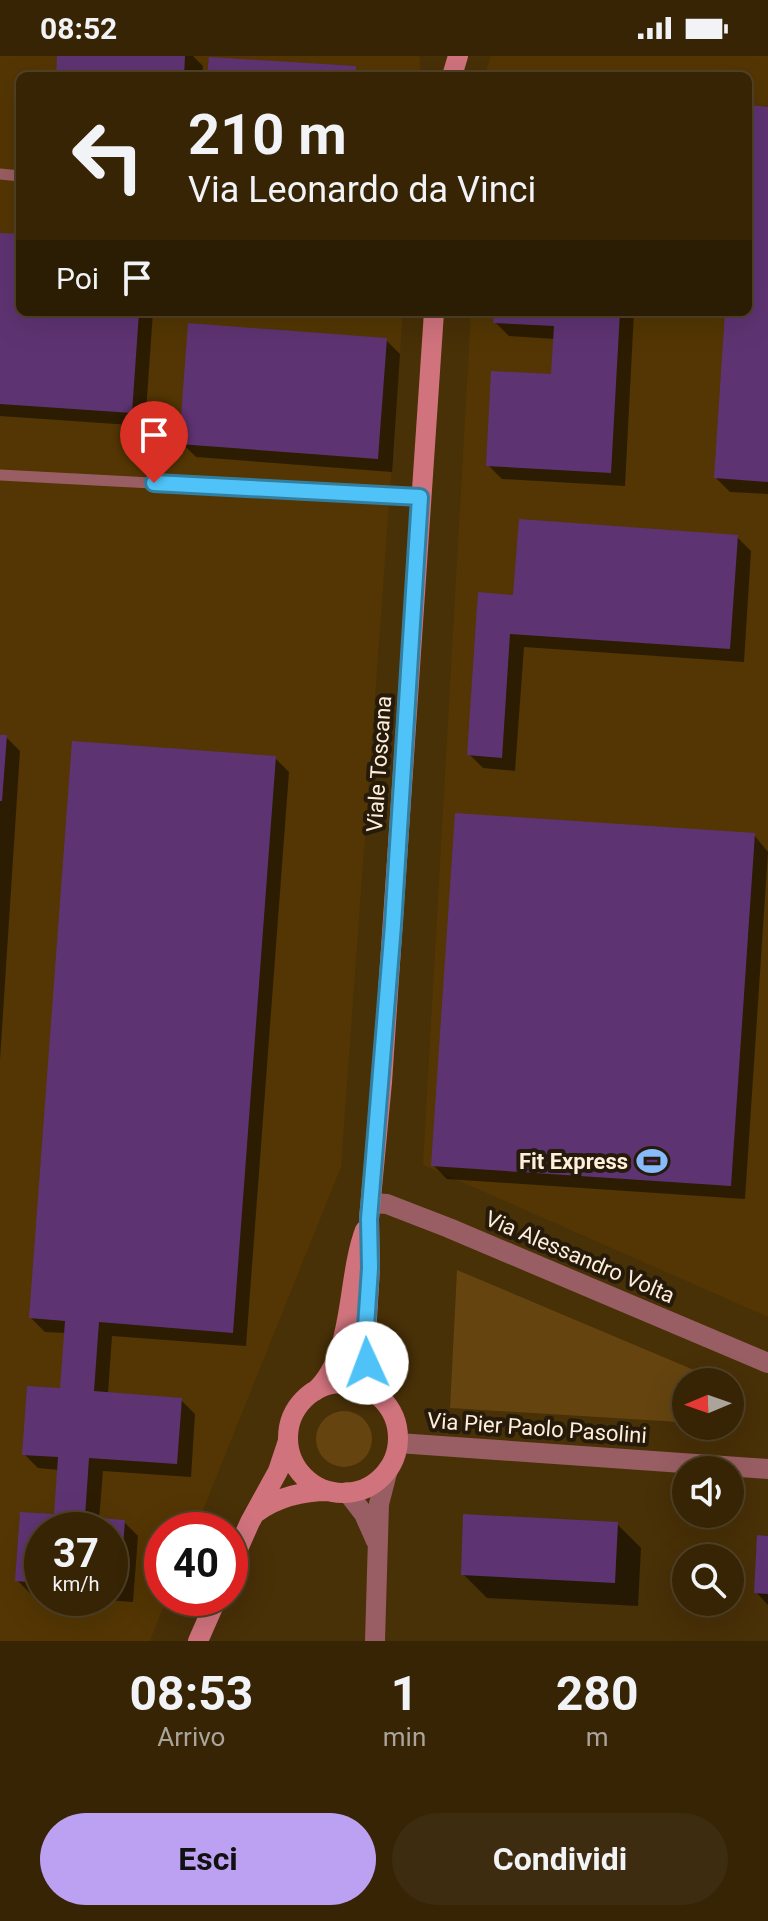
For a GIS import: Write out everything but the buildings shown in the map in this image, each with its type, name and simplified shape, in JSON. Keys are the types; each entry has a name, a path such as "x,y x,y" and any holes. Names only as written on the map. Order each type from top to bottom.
{"street":[{"name":"Viale Toscana","path":"383,1400 372,1380 365,1353 370,1211 393,925 434,316"},
{"name":"Via Alessandro Volta","path":"370,1211 387,1204 768,1363"},
{"name":"Viale Toscana","path":"313,1392 326,1379 338,1357 348,1314 355,1259 370,1211"},
{"path":"248,1527 284,1459 296,1411 313,1392 328,1385 351,1383 370,1390 383,1400 396,1423 398,1443 379,1504 375,1641"},
{"path":"289,1433 291,1452 298,1468 314,1484 339,1492 364,1514 378,1549"},
{"name":"Via Pier Paolo Pasolini","path":"398,1443 768,1469"},
{"path":"254,1514 274,1502 300,1494 366,1488 388,1469"},
{"path":"198,1641 209,1616"}],"lane":[{"path":"0,475 420,497"}],"shaded area":[{"path":"0,56 419,56 420,72 16,72 16,316 403,316 341,1167 202,1512 144,1512 144,1616 160,1616 150,1641 0,1641"},
{"path":"491,56 768,56 768,1317 423,1165 471,316 752,316 752,72 485,72"},
{"path":"457,1270 689,1368 672,1368 672,1422 450,1408"},
{"path":"344,1411 364,1419 372,1439 364,1459 344,1467 324,1459 316,1439 324,1419"}],"place":[{"name":"Fit Express","path":"652,1161"}],"route":[{"path":"154,483 420,497 382,1082 369,1219 367,1363"}]}
